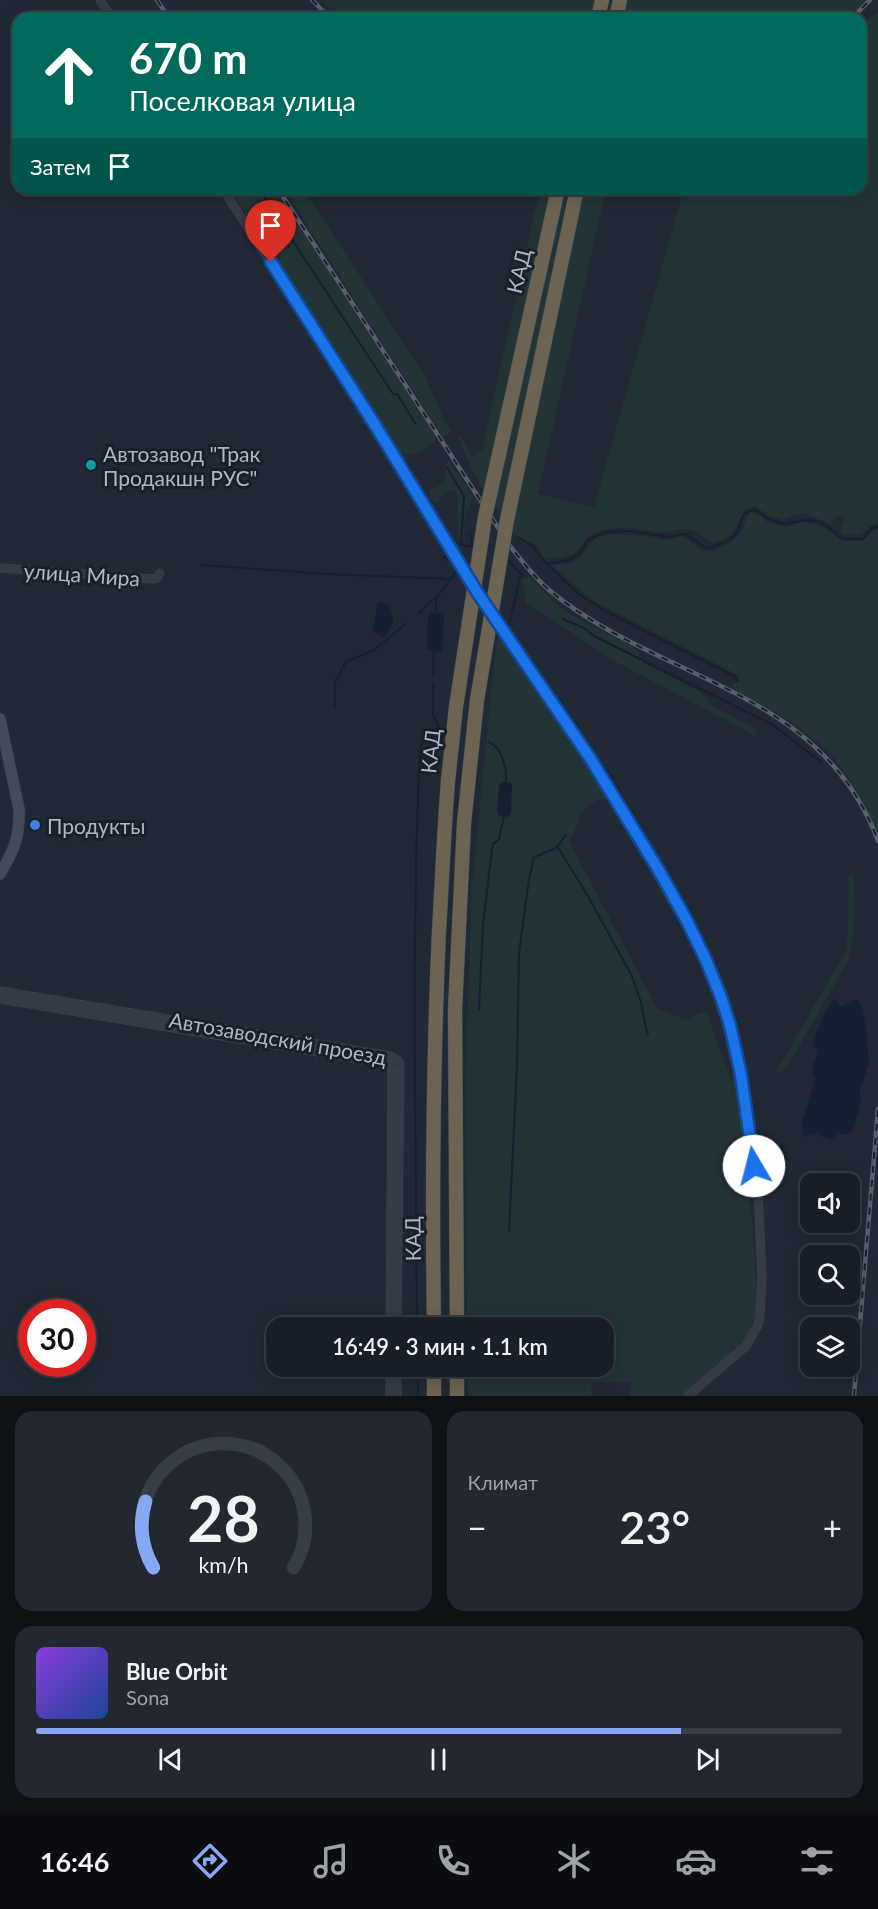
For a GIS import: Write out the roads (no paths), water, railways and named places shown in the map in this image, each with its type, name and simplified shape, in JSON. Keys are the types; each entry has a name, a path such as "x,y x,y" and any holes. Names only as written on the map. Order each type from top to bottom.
{"highway":[{"name":"КАД","path":"434,1317 432,1191 435,1019 445,821 456,707 485,517 557,195"},
{"name":"КАД","path":"457,1317 455,1010 464,824 477,700 507,520 576,195"},
{"path":"434,1377 434,1396"},
{"path":"457,1377 457,1396"}],"street":[{"path":"227,195 375,425 477,592 590,758 686,919 721,997 741,1075 758,1188 762,1278 760,1316 758,1326 746,1346 688,1396"},
{"name":"улица Мира","path":"0,568 152,579 157,578 160,573"},
{"path":"0,719 19,809 20,824 18,839 12,854 0,874"},
{"name":"Автозаводский проезд","path":"0,992 390,1056 398,1060 400,1063 397,1317"},
{"name":"Автозаводский проезд","path":"0,999 388,1064 392,1071 390,1317"},
{"path":"390,1377 390,1396"},
{"path":"397,1377 397,1396"}],"water":[{"path":"381,602 389,605 394,621 386,636 383,637 374,632 373,628 378,604"},
{"path":"430,613 440,613 444,616 440,652 427,650"},
{"path":"504,782 511,783 512,786 511,814 507,817 499,815 497,810 499,785"},
{"path":"833,999 838,1001 840,1006 852,1000 858,1000 862,1007 869,1063 860,1090 861,1102 853,1130 846,1135 838,1133 831,1140 817,1134 803,1137 802,1123 815,1079 812,1072 817,1050 813,1044 821,1020"}],"waterway":[{"path":"263,195 393,394 397,394 415,423"},
{"path":"447,468 464,496 461,545 475,547"},
{"path":"519,538 533,546 546,564 566,561 574,557 581,552 588,540 605,532 630,531 669,537 686,534 706,548 710,548 733,537 739,529 743,516 756,510 768,518 786,524 806,520 820,522 843,539 863,539 872,528 878,527"},
{"path":"471,535 472,546"},
{"path":"447,555 444,557 453,564 456,572 451,579"},
{"path":"505,557 523,576"},
{"path":"547,564 580,595 607,612 736,677 737,681"},
{"path":"201,565 327,574 451,579 418,614"},
{"path":"521,573 510,630 613,781 694,918"},
{"path":"435,614 437,596"},
{"path":"563,619 773,725 822,763"},
{"path":"335,706 335,682 346,662 374,650 405,624"},
{"path":"433,674 434,650"},
{"path":"417,1317 415,1037 417,819 420,746 427,739 441,734 433,714 433,683"},
{"path":"489,742 501,754 506,772 506,784"},
{"path":"479,1009 483,925 492,849 493,844 499,839 504,816"},
{"path":"509,1232 517,1066 519,953 529,879 534,857 556,848 566,835"},
{"path":"557,846 631,974 641,1002 648,1034"},
{"path":"700,932 735,1017 760,1154"},
{"path":"418,1377 418,1396"}],"railway":[{"path":"157,0 165,12"},
{"path":"312,0 324,12"},
{"path":"858,12 870,0"},
{"path":"282,195 510,546 533,574 549,590 593,621 639,647 734,693 779,719 819,750 852,790 878,841"},
{"path":"854,1396 878,1109"}],"place":[{"name":"Автозавод \"Трак Продакшн РУС\"","path":"91,465"},
{"name":"Продукты","path":"35,825"}]}
